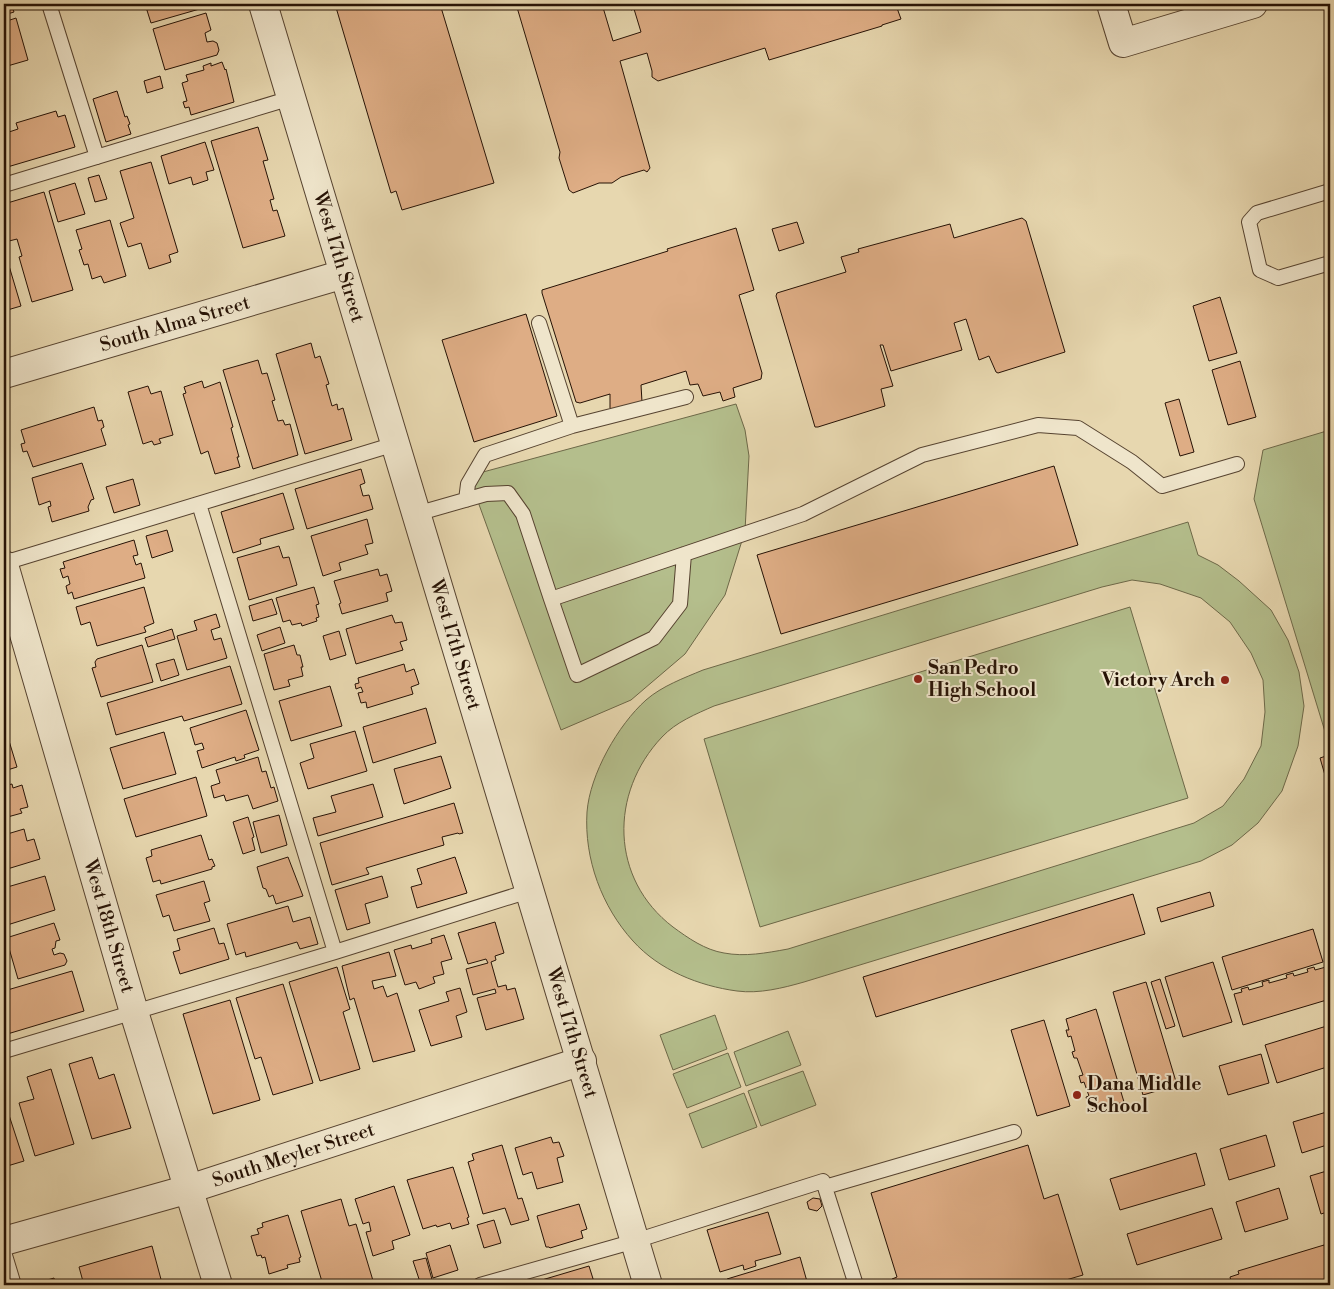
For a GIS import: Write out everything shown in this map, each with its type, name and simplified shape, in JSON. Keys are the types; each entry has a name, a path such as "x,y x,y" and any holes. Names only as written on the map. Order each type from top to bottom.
{"street":[{"name":"West 17th Street","path":"263,4 648,1285"},
{"path":"1111,4 1123,43 1254,4"},
{"name":"South Alma Street","path":"4,374 344,274"},
{"name":"West 18th Street","path":"4,564 134,1012 218,1285"},
{"name":"South Meyler Street","path":"4,1241 189,1189 582,1061"}],"lane":[{"path":"49,4 97,157"},
{"path":"4,185 291,98"},
{"path":"1330,191 1257,213 1249,222 1260,270 1278,278 1330,263"},
{"path":"539,323 572,426"},
{"path":"466,500 468,484 485,455 572,426 686,397"},
{"path":"551,599 803,514 922,455 1038,425 1078,428 1132,462 1162,486 1237,464"},
{"path":"4,564 395,444"},
{"path":"416,514 486,494 508,493 524,514 577,674 654,638 680,604 684,554"},
{"path":"198,504 335,952"},
{"path":"4,1051 335,952 529,891"},
{"path":"825,1187 1014,1132"},
{"path":"480,1285 635,1241 823,1181 856,1285"},
{"path":"4,1252 14,1285"}],"green space":[{"path":"736,404 745,430 749,456 745,531 725,595 685,654 631,700 561,730 473,488 483,472"},
{"path":"1330,430 1330,748 1254,499 1263,450"},
{"path":"1188,522 1198,555 1218,565 1271,610 1288,640 1299,672 1304,706 1298,746 1282,791 1258,823 1232,845 1201,861 804,982 771,990 745,992 723,989 694,981 667,968 643,951 622,928 604,898 592,865 589,847 587,812 589,797 600,766 616,736 636,710 652,695 673,683 703,670","holes":["1132,580 1160,584 1201,598 1230,622 1251,653 1263,680 1265,712 1261,746 1244,779 1223,806 1194,823 788,949 756,954 724,953 697,943 673,927 652,907 637,885 628,861 624,835 626,809 632,784 645,759 662,737 686,719 714,706 1102,587"]},
{"path":"1130,607 1188,798 760,927 704,739"},
{"path":"715,1015 727,1049 673,1070 660,1035"},
{"path":"788,1031 801,1065 746,1086 734,1052"},
{"path":"728,1053 741,1087 687,1108 673,1074"},
{"path":"803,1071 816,1105 761,1126 748,1091"},
{"path":"744,1093 757,1127 702,1148 689,1114"}],"building":[{"path":"4,4 11,4 14,12 4,15"},
{"path":"145,4 204,4 203,8 151,23"},
{"path":"335,4 440,4 494,183 402,210 396,191 391,193"},
{"path":"516,4 602,4 613,41 641,32 634,9 631,10 632,4 911,4 897,8 901,19 769,60 765,48 658,81 652,77 647,53 620,61 650,168 647,172 644,170 621,177 612,183 599,183 573,193 569,190 559,158 560,152"},
{"path":"206,13 211,30 205,33 207,42 213,41 217,43 219,50 217,55 165,70 153,29"},
{"path":"16,18 28,60 4,67 4,22"},
{"path":"222,62 226,69 234,102 191,115 189,107 185,108 183,102 187,101 182,83 188,81 186,75 204,70 203,66 211,63 211,66"},
{"path":"160,76 163,88 147,93 144,81"},
{"path":"117,91 125,117 127,116 130,124 128,125 131,134 106,142 93,99"},
{"path":"56,111 58,117 65,115 75,147 4,168 4,127 6,133 18,129 16,123"},
{"path":"258,127 268,160 263,161 274,199 270,200 273,211 277,210 285,236 243,248 211,141"},
{"path":"205,142 214,170 206,172 208,180 193,185 191,177 169,184 161,156"},
{"path":"151,162 178,252 169,255 171,262 149,269 141,243 128,247 120,223 134,218 120,171"},
{"path":"99,175 107,199 95,202 88,178"},
{"path":"75,183 85,214 58,222 49,191"},
{"path":"44,192 73,290 32,302 19,257 22,256 17,239 9,241 4,225 4,204"},
{"path":"1022,218 1026,221 1065,352 998,373 989,356 979,360 966,319 954,323 962,350 891,371 883,345 880,345 893,386 881,389 885,406 815,427 776,296 777,293 846,272 841,257 859,252 858,249 950,224 954,238"},
{"path":"110,220 126,276 104,283 101,276 92,279 88,264 84,265 79,250 82,249 76,230"},
{"path":"797,222 804,243 779,251 772,229"},
{"path":"736,228 754,290 739,295 762,373 761,379 733,388 735,397 723,401 720,392 703,396 698,384 690,385 686,371 641,385 642,402 612,410 610,408 610,394 580,403 576,402 542,290"},
{"path":"4,249 21,306 4,311"},
{"path":"1220,297 1237,353 1209,361 1193,306"},
{"path":"526,314 557,416 474,442 442,340"},
{"path":"311,343 315,358 320,356 329,384 326,385 332,406 337,404 338,410 343,408 352,440 305,454 276,354"},
{"path":"258,360 262,374 267,373 275,400 272,401 278,421 283,420 285,425 290,424 298,455 253,469 223,370"},
{"path":"1240,361 1256,417 1228,425 1212,370"},
{"path":"202,381 204,388 220,382 233,427 231,428 240,467 215,474 208,451 201,454 183,394 186,393 184,387"},
{"path":"148,386 151,394 161,391 173,435 159,439 161,443 154,445 152,441 143,444 128,392"},
{"path":"1179,399 1194,452 1180,456 1165,403"},
{"path":"94,407 98,421 102,420 104,427 101,429 106,445 33,467 27,451 23,452 21,444 25,443 21,430"},
{"path":"82,463 94,499 91,500 88,507 89,511 52,522 48,507 51,506 50,501 39,505 32,478"},
{"path":"1054,466 1078,545 781,634 757,555"},
{"path":"361,469 365,483 360,485 363,496 369,495 373,509 307,529 295,489"},
{"path":"133,479 140,505 114,513 106,487"},
{"path":"283,493 294,529 260,539 261,544 233,553 221,512"},
{"path":"367,519 373,543 365,545 368,554 339,563 341,570 323,576 311,536"},
{"path":"167,530 173,551 152,558 146,536"},
{"path":"134,540 138,555 133,556 136,565 141,563 145,578 74,599 72,592 68,594 66,586 70,584 68,576 63,578 60,569 65,568 63,562"},
{"path":"279,546 283,558 289,557 297,585 249,600 237,558"},
{"path":"378,569 380,576 387,574 392,591 386,593 388,601 342,614 339,604 341,603 334,581"},
{"path":"144,587 154,623 144,627 146,632 97,646 90,622 81,625 76,607"},
{"path":"314,587 319,604 316,605 319,617 316,618 317,621 302,626 301,623 292,625 290,620 283,622 276,598"},
{"path":"272,599 277,614 253,621 249,606"},
{"path":"216,614 220,627 211,630 214,640 221,638 227,658 187,670 177,636 197,630 194,621"},
{"path":"392,615 395,623 402,622 407,640 400,642 403,650 356,664 346,629"},
{"path":"280,627 285,643 262,651 257,635"},
{"path":"172,629 175,639 148,647 145,638"},
{"path":"339,631 346,655 330,660 323,636"},
{"path":"142,645 153,682 101,697 92,668 96,667 95,662 97,659"},
{"path":"294,645 297,655 300,655 303,676 288,680 290,686 274,690 264,654"},
{"path":"174,659 179,675 161,681 156,664"},
{"path":"404,664 406,672 414,669 419,684 411,687 413,694 367,708 366,702 361,703 358,693 363,692 361,687 356,689 355,684 359,683 358,678"},
{"path":"230,666 242,704 184,721 182,716 116,735 107,703"},
{"path":"330,686 342,726 291,741 279,701"},
{"path":"426,708 436,743 373,763 363,727"},
{"path":"246,710 259,750 244,755 245,758 236,761 235,757 202,768 197,751 204,749 202,743 195,745 190,728"},
{"path":"6,731 17,767 4,771 4,732"},
{"path":"355,731 367,771 308,789 300,763 314,758 310,744"},
{"path":"164,732 176,774 123,789 110,748"},
{"path":"1329,755 1330,789 1320,758"},
{"path":"441,756 451,788 404,804 394,769"},
{"path":"258,757 262,772 266,771 271,788 274,787 278,801 253,809 248,795 226,801 224,795 214,798 211,786 220,783 216,770"},
{"path":"196,777 207,816 136,837 124,799"},
{"path":"12,784 13,788 22,785 28,807 20,809 22,813 4,818 4,786"},
{"path":"373,784 383,817 318,836 313,818 336,812 331,796"},
{"path":"454,803 463,833 442,837 444,845 366,868 369,874 332,885 320,843"},
{"path":"279,815 287,845 261,853 253,822"},
{"path":"248,817 254,837 252,838 255,850 243,854 233,822"},
{"path":"24,829 27,841 34,839 40,859 4,870 4,835"},
{"path":"201,835 209,860 212,859 215,866 212,869 161,884 160,880 153,882 146,858 152,856 151,850"},
{"path":"288,857 303,896 276,904 273,895 269,897 266,889 263,888 257,867"},
{"path":"455,857 467,893 417,908 411,887 422,884 417,869"},
{"path":"45,876 55,910 4,926 4,888"},
{"path":"382,876 388,897 365,904 370,923 347,930 335,890"},
{"path":"204,881 210,901 204,903 210,921 174,931 169,915 163,917 156,895"},
{"path":"1210,892 1214,906 1161,922 1157,908"},
{"path":"1133,894 1145,934 876,1017 863,977"},
{"path":"288,906 293,922 310,917 318,944 300,949 297,942 246,957 245,952 236,955 227,924"},
{"path":"495,922 504,953 495,956 496,960 491,962 498,987 506,985 507,990 515,988 524,1019 486,1030 477,998 496,993 495,989 473,995 466,969 488,963 486,959 468,964 458,933"},
{"path":"54,923 60,940 56,941 55,948 52,949 54,955 64,954 67,961 65,965 18,979 6,938"},
{"path":"214,928 219,944 224,943 229,959 180,974 173,952 180,950 177,939"},
{"path":"1313,929 1323,962 1232,990 1222,957"},
{"path":"444,935 452,959 441,962 444,974 433,977 435,983 419,989 416,982 405,985 394,950 411,945 412,949 432,943 431,939"},
{"path":"389,952 396,976 372,981 374,989 383,986 387,997 397,993 415,1051 373,1062 354,998 350,1000 342,966"},
{"path":"1213,962 1232,1022 1183,1037 1165,977"},
{"path":"337,967 350,1009 343,1012 360,1069 320,1081 289,982"},
{"path":"1314,967 1315,970 1326,967 1330,982 1330,999 1243,1025 1234,994 1242,992 1241,989 1248,987 1249,990 1263,986 1262,982 1269,980 1269,983 1287,978 1286,975 1293,973 1294,976 1308,972 1307,969"},
{"path":"72,971 84,1011 4,1035 4,991"},
{"path":"1160,979 1175,1026 1166,1029 1151,982"},
{"path":"1146,982 1177,1085 1143,1095 1113,992"},
{"path":"283,984 313,1083 273,1095 261,1057 255,1059 236,998"},
{"path":"460,988 467,1012 456,1016 462,1037 431,1046 419,1010 449,1001 446,992"},
{"path":"230,1000 260,1100 213,1114 183,1014"},
{"path":"1096,1009 1124,1102 1093,1111 1091,1103 1088,1104 1086,1097 1089,1096 1084,1082 1081,1083 1079,1076 1083,1075 1077,1058 1074,1058 1072,1052 1075,1051 1071,1036 1068,1037 1066,1030 1069,1030 1066,1019"},
{"path":"1044,1020 1070,1106 1037,1116 1011,1030"},
{"path":"1330,1025 1330,1066 1277,1083 1265,1045"},
{"path":"1261,1054 1269,1083 1228,1095 1219,1066"},
{"path":"92,1057 99,1079 114,1074 131,1128 92,1139 69,1064"},
{"path":"51,1069 74,1144 35,1156 19,1103 34,1099 27,1077"},
{"path":"7,1109 24,1161 4,1167 4,1110"},
{"path":"1330,1111 1330,1144 1302,1153 1293,1122"},
{"path":"1266,1135 1275,1166 1229,1180 1220,1149"},
{"path":"551,1137 553,1143 559,1142 564,1156 557,1158 563,1182 537,1189 532,1172 523,1175 515,1148"},
{"path":"502,1145 518,1199 522,1198 529,1220 511,1225 505,1208 483,1214 468,1162 474,1160 472,1154"},
{"path":"1028,1145 1044,1199 1058,1194 1083,1275 1049,1285 894,1285 892,1279 897,1277 871,1193"},
{"path":"1196,1153 1205,1185 1120,1210 1110,1179"},
{"path":"453,1167 469,1217 467,1218 469,1224 452,1229 450,1223 423,1229 407,1180"},
{"path":"1330,1170 1330,1211 1321,1214 1310,1176"},
{"path":"394,1186 410,1235 392,1241 394,1249 373,1256 366,1232 371,1231 369,1222 363,1224 355,1199"},
{"path":"1279,1188 1288,1219 1245,1232 1236,1202"},
{"path":"813,1198 820,1199 822,1206 817,1211 809,1209 807,1202"},
{"path":"341,1199 349,1226 356,1224 374,1284 323,1285 301,1211"},
{"path":"579,1204 587,1229 581,1231 583,1238 550,1248 546,1247 537,1216"},
{"path":"1212,1208 1222,1239 1137,1265 1127,1234"},
{"path":"768,1212 781,1254 755,1261 756,1266 744,1270 743,1265 720,1272 707,1230"},
{"path":"288,1215 301,1257 299,1258 300,1262 287,1265 288,1268 269,1274 265,1257 257,1256 251,1236 259,1234 257,1229 263,1227 262,1223"},
{"path":"494,1220 501,1243 484,1248 477,1225"},
{"path":"450,1245 458,1270 433,1278 426,1253"},
{"path":"1324,1245 1330,1265 1330,1285 1232,1285 1230,1277 1239,1274 1238,1271"},
{"path":"152,1246 162,1283 154,1285 84,1285 79,1267"},
{"path":"800,1257 808,1285 729,1285 727,1279"},
{"path":"426,1258 433,1283 421,1285 413,1261"},
{"path":"589,1266 595,1285 525,1285"},
{"path":"54,1278 56,1285 31,1285"}],"place":[{"name":"San Pedro High School","path":"918,679"},
{"name":"Victory Arch","path":"1225,680"},
{"name":"Dana Middle School","path":"1077,1095"}]}
